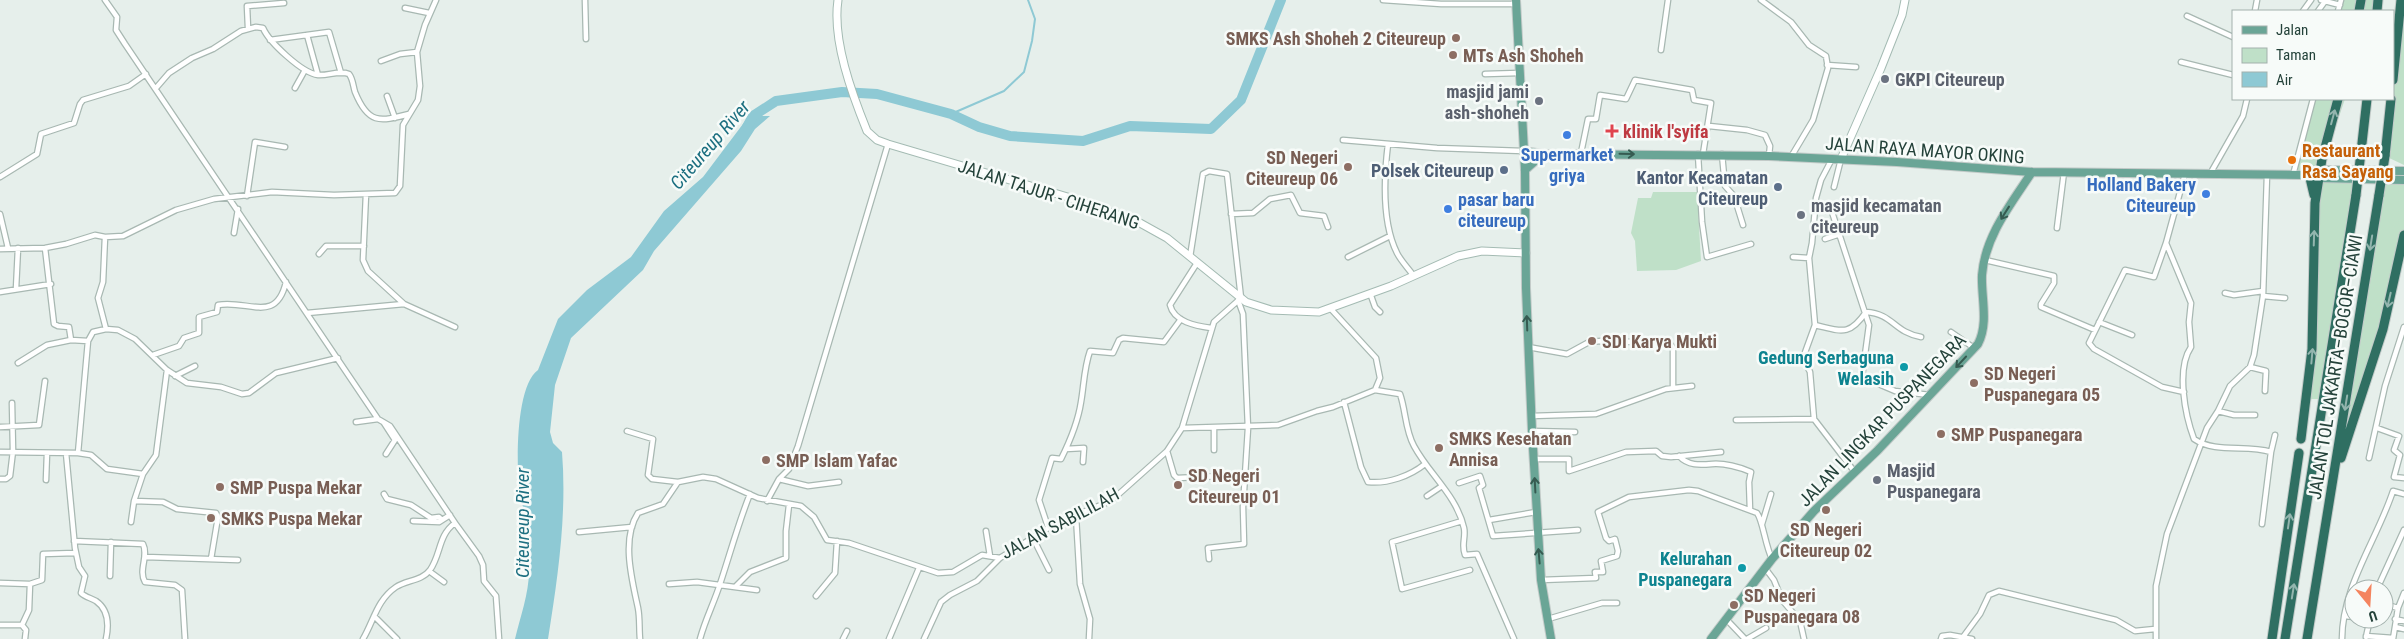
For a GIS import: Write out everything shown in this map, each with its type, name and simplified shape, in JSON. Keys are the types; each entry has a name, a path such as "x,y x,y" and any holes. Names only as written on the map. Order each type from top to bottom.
{"highway":[{"path":"2394,70 2401,0"},
{"path":"2301,439 2312,349 2315,203 2313,174 2322,158 2338,100"},
{"name":"JALAN TOL JAKARTA–BOGOR–CIAWI","path":"2285,639 2356,195 2367,100"},
{"name":"JALAN TOL JAKARTA–BOGOR–CIAWI","path":"2308,639 2385,156 2391,100"},
{"path":"2333,482 2383,329 2404,235"},
{"path":"2272,639 2299,453"}],"main road":[{"name":"JALAN TAJUR - CIHERANG","path":"838,0 836,13 838,32 848,77 867,132 877,140 1115,212 1156,230 1246,302 1271,310 1308,312 1330,308 1468,253 1482,251 1526,253"},
{"path":"1841,159 1881,68 1902,15 1905,0"},
{"path":"1516,2 1525,170 1528,347 1533,459 1542,580 1552,639"},
{"name":"JALAN RAYA MAYOR OKING","path":"1524,151 1543,154 1722,154 1841,159 2032,172 2293,175 2404,171"},
{"path":"1525,170 1543,154"},
{"name":"JALAN LINGKAR PUSPANEGARA","path":"1711,639 1772,559 1814,511 1931,395 1974,348 1983,331 1982,275 1995,229 2032,172"},
{"name":"JALAN RAYA MAYOR OKING","path":"2313,174 2404,180"}],"street":[{"path":"105,0 117,17 116,30 395,441 386,454"},
{"path":"0,249 45,248 66,244 89,236 123,236 162,216 190,205 230,197 272,192 393,193 399,189 403,125 417,103 420,91 417,52 429,13 436,0"},
{"path":"585,0 586,39"},
{"path":"1383,0 1448,5 1516,2"},
{"path":"1661,50 1668,0"},
{"path":"1761,0 1791,22 1809,45 1824,53 1828,66 1813,120 1792,157"},
{"path":"2324,0 2340,2"},
{"path":"248,28 247,6 284,3"},
{"path":"405,8 429,13"},
{"path":"2187,16 2232,37"},
{"path":"156,88 172,71 248,28 262,27 270,40 305,70 318,75 341,73 350,75 354,90 367,113 382,120 409,114"},
{"path":"270,40 327,32 330,34 341,73"},
{"path":"307,35 318,75"},
{"path":"381,61 400,54 417,52"},
{"path":"2181,62 2232,76"},
{"path":"1828,66 1856,67"},
{"path":"295,88 305,70"},
{"path":"1485,74 1519,73"},
{"path":"0,177 37,154 41,134 74,123 83,100 129,86 146,74"},
{"path":"1582,154 1588,119 1596,120 1600,95 1626,99 1635,80 1693,91 1694,100 1711,102 1709,126 1700,154 1702,222 1707,257 1751,244"},
{"path":"387,96 395,118"},
{"path":"2210,174 2243,116 2247,100"},
{"path":"2293,175 2313,100"},
{"path":"1709,126 1746,130 1765,135 1770,146 1769,156"},
{"path":"1343,140 1390,145 1524,151"},
{"path":"247,196 255,142 285,147"},
{"path":"767,501 779,479 790,466 806,421 888,144"},
{"path":"1390,145 1385,188 1390,236 1398,255 1414,275"},
{"path":"1390,145 1388,181 1392,233 1401,256 1414,275"},
{"path":"1722,154 1725,186 1734,196 1743,224"},
{"path":"1832,159 1821,180 1816,198 1809,258 1815,325 1803,356 1810,372 1814,419 1854,471"},
{"path":"1834,187 1841,159"},
{"path":"1190,257 1205,172 1216,171 1228,176 1243,314 1248,428 1244,475 1244,545 1208,548 1209,559"},
{"path":"2058,228 2064,172"},
{"path":"2184,174 2166,243 2154,277 2125,270 2089,343 2090,346 2162,387 2184,392"},
{"path":"2156,639 2156,586 2165,542 2207,428 2230,386 2250,367 2257,341 2263,294 2267,174"},
{"path":"366,194 364,263 368,271 404,304 455,327"},
{"path":"1231,214 1253,213 1270,199 1291,194 1300,213 1324,216 1328,228"},
{"path":"234,234 238,209"},
{"path":"1831,210 1866,312 1869,331 1862,377 1892,390 1931,395"},
{"path":"0,214 8,248"},
{"path":"1825,239 1840,234"},
{"path":"1348,257 1390,236"},
{"path":"104,237 104,282 98,298 106,329"},
{"path":"2166,243 2191,303 2189,322 2191,347 2186,360 2184,392 2195,440 2215,447 2259,449 2271,452"},
{"path":"319,254 326,246 364,246"},
{"path":"16,289 18,248"},
{"path":"45,248 54,324 69,327 71,340"},
{"path":"1793,257 1809,258"},
{"path":"1985,260 2054,276 2054,283 2041,304 2042,307 2095,330"},
{"path":"1198,263 1170,305 1170,309 1192,325 1211,328"},
{"path":"153,355 179,346 184,338 199,333 199,317 217,312 218,305 234,303 265,308 273,306 284,289 286,282"},
{"path":"0,292 50,284"},
{"path":"1370,293 1375,307 1380,312"},
{"path":"2225,293 2234,295 2263,294 2286,298"},
{"name":"JALAN SABILILAH","path":"628,431 653,439 648,476 652,479 678,482 703,477 716,479 767,501 806,509 814,517 825,538 857,546 919,568 946,574 960,569 977,557 990,556 1000,558 1048,527 1111,500 1167,451 1182,428 1199,378 1211,328 1217,318 1240,299"},
{"path":"307,313 404,304"},
{"path":"1330,308 1376,358 1380,378 1374,390"},
{"path":"1815,325 1844,331 1856,326 1866,312"},
{"path":"1866,312 1884,315 1902,332 1921,336"},
{"path":"1048,527 1039,503 1039,495 1052,458 1061,460 1066,449 1082,401 1082,388 1090,350 1113,352 1122,338 1164,342 1182,319"},
{"path":"2099,322 2132,334"},
{"path":"2369,458 2385,386 2404,327"},
{"path":"78,453 88,340 92,332 106,329 118,330 124,333 153,355 167,370 187,383 221,387 246,394 276,373 338,358"},
{"path":"1951,332 1974,348"},
{"path":"18,363 47,346 71,340 88,340"},
{"path":"1528,347 1567,354 1589,342 1635,342 1642,346 1671,345 1673,348 1673,388"},
{"path":"175,376 195,366"},
{"path":"2250,367 2266,371 2265,391"},
{"path":"131,522 134,501 143,474 156,455 167,370"},
{"path":"0,427 39,425 45,382"},
{"path":"1531,416 1602,413 1673,388 1692,386"},
{"path":"1182,428 1248,428 1286,424 1374,390 1400,394 1409,436 1425,464 1453,501 1464,528 1463,548 1465,555 1477,554 1514,639"},
{"path":"1344,402 1361,467 1368,482 1396,479 1409,474 1425,464"},
{"path":"0,479 10,478 13,452 12,403"},
{"path":"2218,411 2256,415"},
{"path":"1736,420 1814,419"},
{"path":"356,422 381,420 390,426 479,556 483,565 484,581 496,596 499,639"},
{"path":"1214,428 1214,450"},
{"path":"2377,428 2399,436 2394,450 2400,455 2394,477 2404,478"},
{"path":"1532,431 1575,432"},
{"path":"2262,524 2271,452 2275,435"},
{"path":"1066,449 1084,448 1082,462"},
{"path":"1167,451 1174,475 1177,478 1244,475"},
{"path":"1533,459 1569,459 1569,471 1626,452 1654,451 1662,456 1721,452"},
{"path":"0,452 78,453 91,455 107,469 143,474"},
{"path":"46,480 47,453"},
{"path":"66,453 76,553 79,567 85,576 82,595 99,604 107,617 106,639"},
{"path":"1679,456 1693,464 1704,466 1712,464 1726,465 1751,472 1749,482 1750,510"},
{"path":"1459,483 1480,476 1483,485 1479,488 1490,520 1493,536 1578,530"},
{"path":"779,479 808,486 839,482"},
{"path":"640,639 639,609 631,581 632,527 638,513 663,504 678,482"},
{"path":"1427,496 1442,486"},
{"path":"1542,580 1596,578 1595,572 1603,572 1601,561 1617,556 1618,551 1615,539 1610,541 1606,538 1598,512 1622,498 1680,490 1698,490 1750,510 1759,516 1765,543 1772,559"},
{"path":"2356,579 2393,492 2404,494"},
{"path":"384,494 388,499 411,505 429,517 442,520"},
{"path":"700,639 702,625 720,586 737,526 750,494"},
{"path":"1762,525 1771,494"},
{"path":"134,501 163,502 177,509 216,513 218,517 211,559"},
{"path":"736,586 750,572 786,558 786,531 789,505"},
{"path":"1490,520 1536,512"},
{"path":"413,521 442,520 450,515"},
{"path":"1076,516 1080,584 1090,619 1089,639"},
{"path":"1462,522 1392,542 1402,589 1470,570"},
{"path":"363,639 381,601 396,587 422,577 429,571 443,536 455,523"},
{"path":"580,532 632,527"},
{"path":"2382,579 2404,530"},
{"path":"986,531 990,556"},
{"path":"1033,538 1049,570"},
{"path":"74,540 140,543 145,546 143,577 146,582 175,585 182,590 185,639"},
{"path":"816,596 835,573 837,541"},
{"path":"110,576 111,542"},
{"path":"0,583 30,584 42,580 43,554 76,553"},
{"path":"145,557 174,560 238,560"},
{"path":"924,639 941,602 950,595 978,581 1000,558"},
{"path":"889,639 919,568"},
{"path":"1765,568 1774,580 1782,600 1800,622 1804,639"},
{"path":"429,571 444,582"},
{"path":"669,584 697,582 757,590"},
{"path":"22,625 29,610 30,584"},
{"path":"1963,637 1980,614 1989,595 1999,591 2116,620 2135,631 2155,629"},
{"path":"2404,593 2398,608 2394,627 2404,629"},
{"path":"1548,620 1602,603 1617,603"},
{"path":"2394,607 2398,608"},
{"path":"374,616 397,639"},
{"path":"1727,620 1746,639 1766,628"},
{"path":"2395,620 2404,621"},
{"path":"2342,639 2344,624"},
{"path":"0,625 22,625"},
{"path":"22,625 26,630 25,639"},
{"path":"843,639 847,631"},
{"path":"1941,639 1947,635 1972,639"},
{"path":"2366,638 2393,639"}],"green space":[{"path":"2341,0 2378,0 2375,10 2338,10"},
{"path":"2404,0 2404,165 2385,156 2392,100 2394,100 2394,81"},
{"path":"2313,100 2345,100 2321,170 2322,159 2312,171 2293,175"},
{"path":"2319,178 2358,180 2323,399 2308,399"},
{"path":"2382,179 2404,180 2404,235 2383,329 2333,482"},
{"path":"1653,192 1697,192 1701,261 1676,270 1637,271 1635,241 1631,233 1638,198 1651,198"}],"water":[{"path":"749,116 770,116 755,129 741,151 654,251 643,270 571,338 555,385 550,432 553,443 562,452 563,499 558,569 548,639 515,639 529,579 529,533 520,495 518,448 521,410 530,379 538,370 558,319 587,290 631,257 664,211 703,177"}],"waterway":[{"path":"951,114 1004,91 1024,72 1032,41 1035,19 1028,0"},
{"name":"Citeureup River","path":"747,127 753,116 776,101 842,92 877,94 951,114 979,127 1010,136 1083,141 1130,126 1211,129 1241,100 1281,0"}],"place":[{"name":"SMKS Ash Shoheh 2 Citeureup","path":"1456,38"},
{"name":"MTs Ash Shoheh","path":"1453,55"},
{"name":"GKPI Citeureup","path":"1885,79"},
{"name":"masjid jami ash-shoheh","path":"1539,101"},
{"name":"klinik l'syifa","path":"1612,131"},
{"name":"Supermarket griya","path":"1567,135"},
{"name":"Restaurant Rasa Sayang","path":"2292,160"},
{"name":"SD Negeri Citeureup 06","path":"1348,167"},
{"name":"Polsek Citeureup","path":"1504,170"},
{"name":"Kantor Kecamatan Citeureup","path":"1778,187"},
{"name":"Holland Bakery Citeureup","path":"2206,194"},
{"name":"pasar baru citeureup","path":"1448,209"},
{"name":"masjid kecamatan citeureup","path":"1801,215"},
{"name":"SDI Karya Mukti","path":"1592,341"},
{"name":"Gedung Serbaguna Welasih","path":"1904,367"},
{"name":"SD Negeri Puspanegara 05","path":"1974,383"},
{"name":"SMP Puspanegara","path":"1941,434"},
{"name":"SMKS Kesehatan Annisa","path":"1439,448"},
{"name":"SMP Islam Yafac","path":"766,460"},
{"name":"Masjid Puspanegara","path":"1877,480"},
{"name":"SD Negeri Citeureup 01","path":"1178,485"},
{"name":"SMP Puspa Mekar","path":"220,487"},
{"name":"SD Negeri Citeureup 02","path":"1826,510"},
{"name":"SMKS Puspa Mekar","path":"211,518"},
{"name":"Kelurahan Puspanegara","path":"1742,568"},
{"name":"SD Negeri Puspanegara 08","path":"1734,605"}]}
